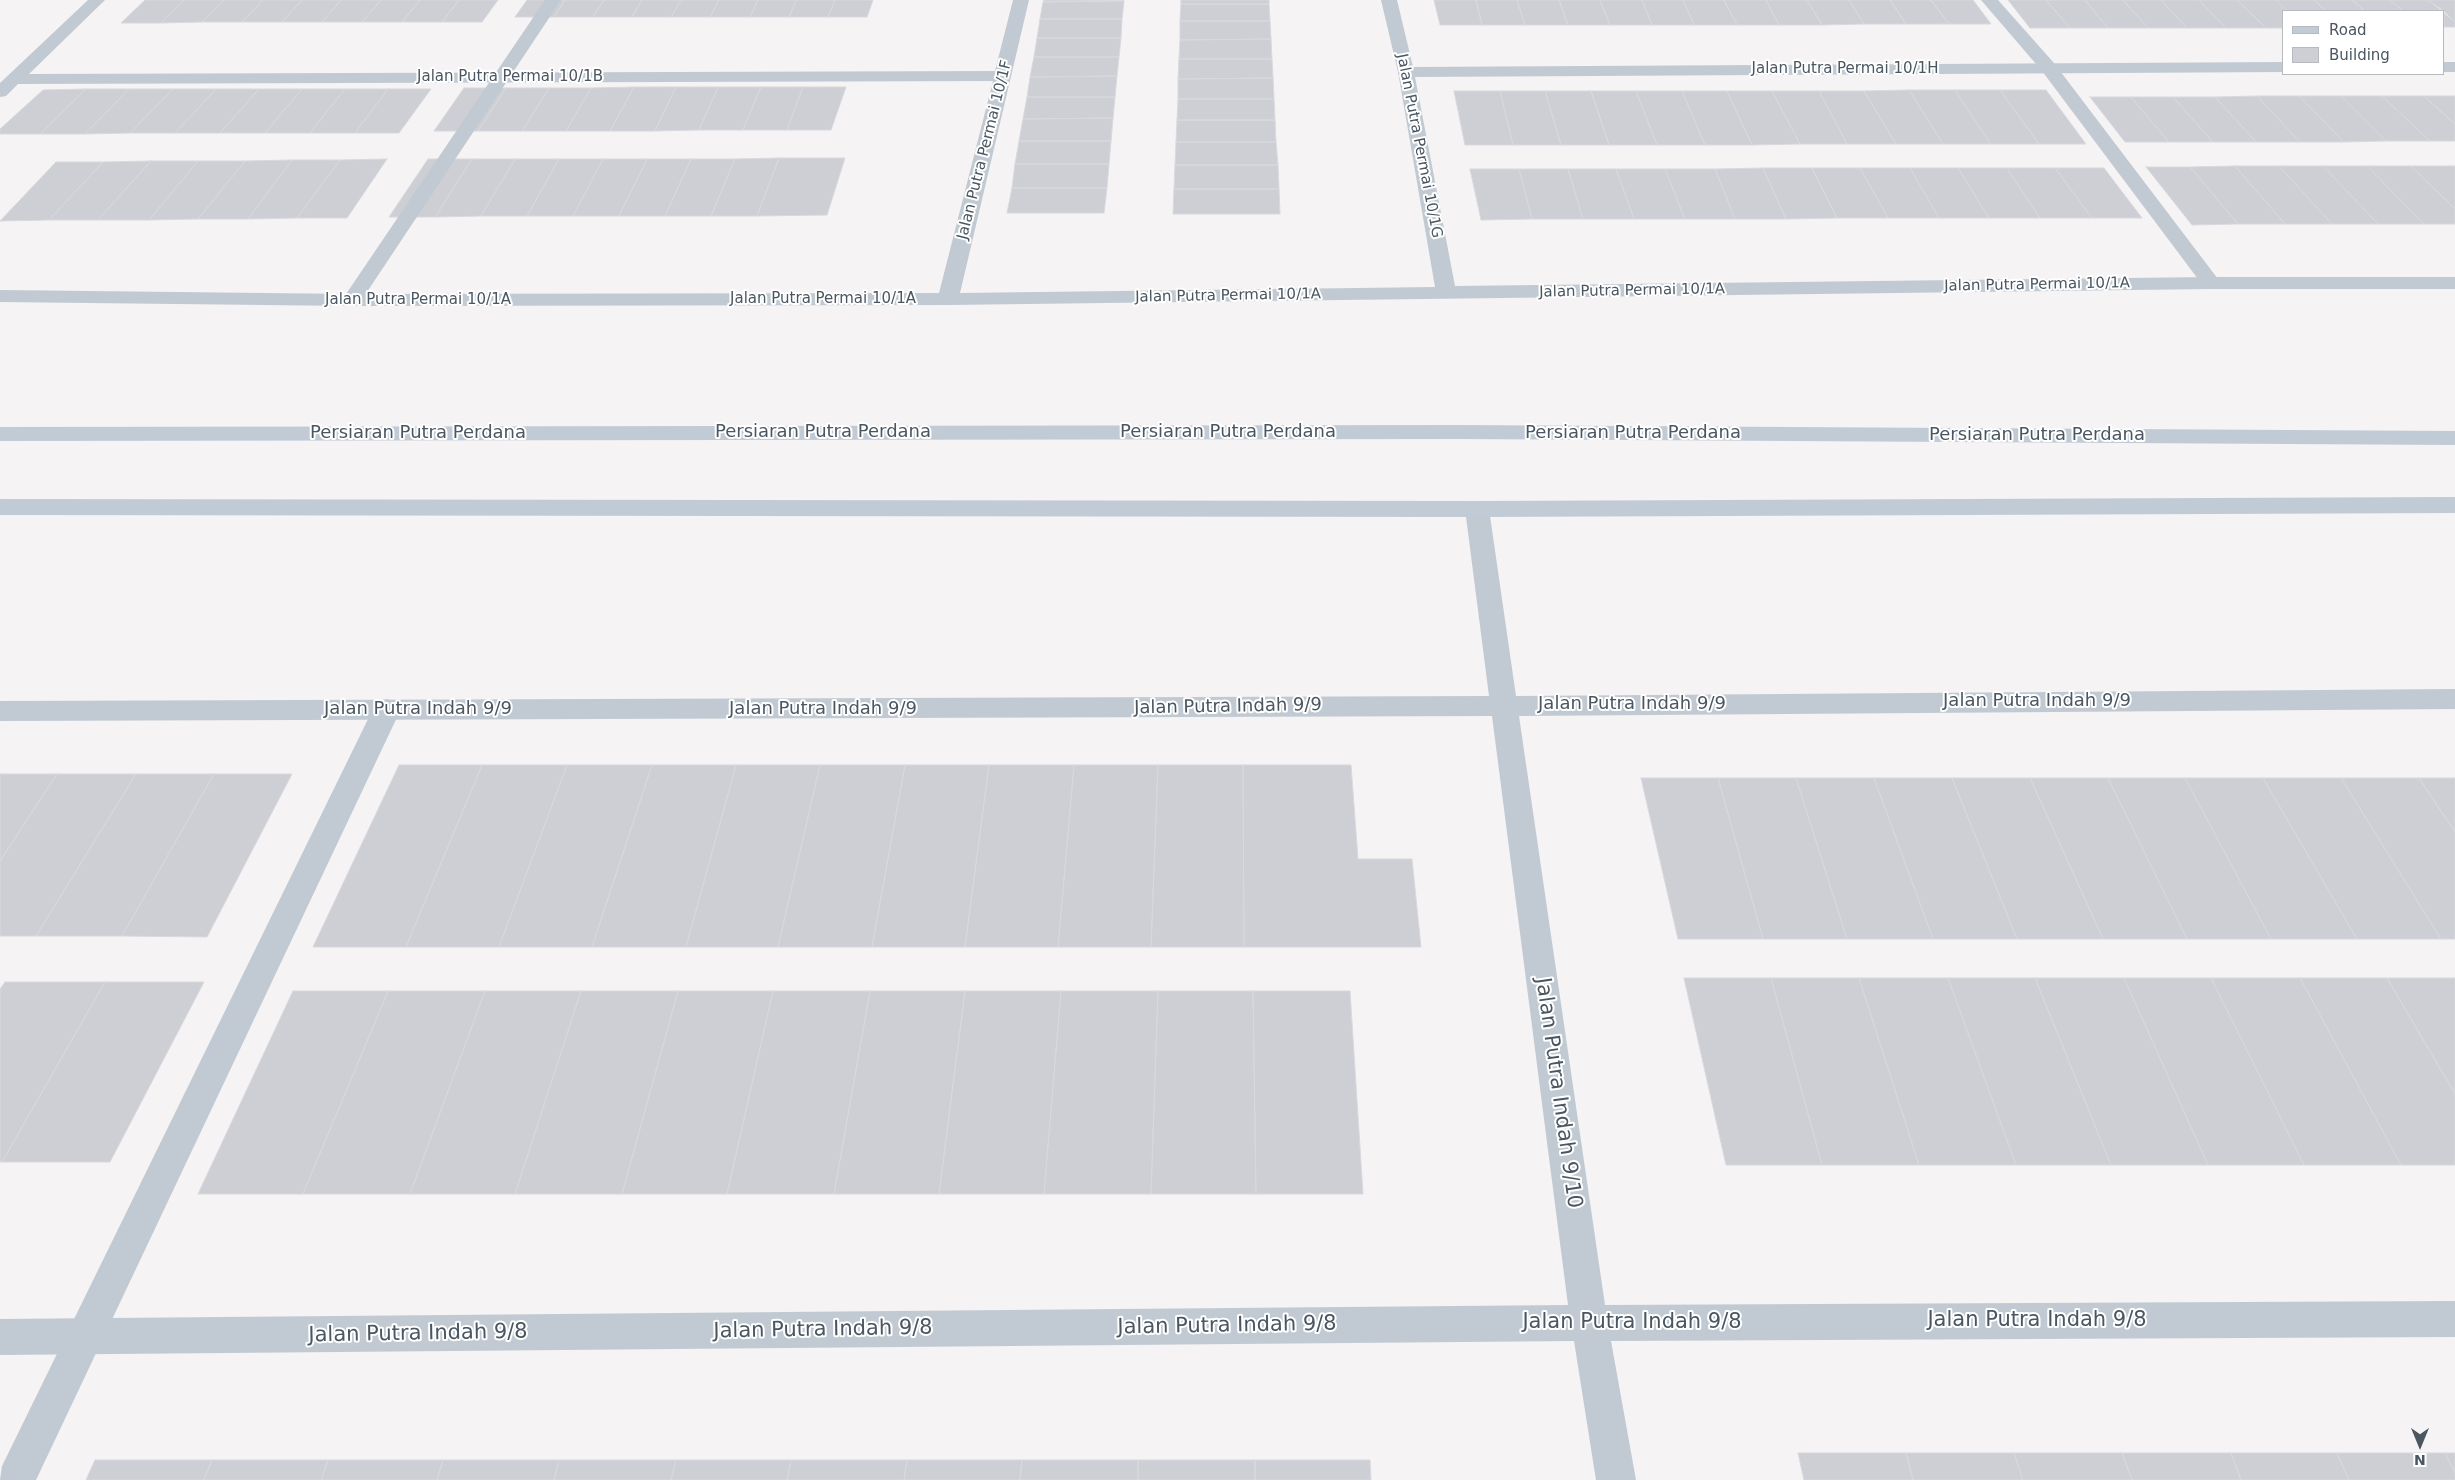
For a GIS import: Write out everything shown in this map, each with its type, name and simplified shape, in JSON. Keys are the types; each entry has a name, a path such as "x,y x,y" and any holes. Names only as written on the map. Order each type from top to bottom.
{"main road":[{"name":"Persiaran Putra Perdana","path":"0,434 1459,432 2455,438"},
{"path":"0,507 1477,509 2455,505"}],"street":[{"path":"0,92 97,0"},
{"path":"352,300 553,0"},
{"name":"Jalan Putra Permai 10/1F","path":"948,299 1004,76 1021,0"},
{"name":"Jalan Putra Permai 10/1G","path":"1389,0 1406,72 1446,293"},
{"path":"1989,0 2048,67 2211,283"},
{"name":"Jalan Putra Permai 10/1H","path":"1406,72 2282,67"},
{"name":"Jalan Putra Permai 10/1B","path":"15,79 1004,76"},
{"name":"Jalan Putra Permai 10/1A","path":"0,296 352,300 948,299 2211,283 2455,283"},
{"name":"Jalan Putra Indah 9/10","path":"1477,509 1589,1323 1616,1480"},
{"name":"Jalan Putra Indah 9/9","path":"0,711 1066,709 2455,699"},
{"path":"16,1480 387,709"},
{"name":"Jalan Putra Indah 9/8","path":"0,1337 1589,1323 2455,1319"}],"building":[{"path":"145,0 184,0 161,23 121,23"},
{"path":"184,0 224,0 202,22 161,23"},
{"path":"224,0 263,0 242,22 202,22"},
{"path":"263,0 302,0 282,22 242,22"},
{"path":"302,0 341,0 322,22 282,22"},
{"path":"341,0 381,0 362,22 322,22"},
{"path":"381,0 420,0 402,22 362,22"},
{"path":"420,0 459,0 442,22 402,22"},
{"path":"459,0 498,0 482,22 442,22"},
{"path":"527,0 565,0 554,17 515,17"},
{"path":"565,0 604,0 593,17 554,17"},
{"path":"604,0 642,0 632,17 593,17"},
{"path":"642,0 681,0 671,17 632,17"},
{"path":"681,0 719,0 710,17 671,17"},
{"path":"719,0 758,0 750,17 710,17"},
{"path":"758,0 796,0 789,17 750,17"},
{"path":"796,0 835,0 828,17 789,17"},
{"path":"835,0 873,0 867,17 828,17"},
{"path":"1044,0 1124,0 1043,2"},
{"path":"1181,0 1269,0 1269,4 1181,4"},
{"path":"1434,0 1476,0 1482,25 1440,25"},
{"path":"1476,0 1517,0 1525,25 1482,25"},
{"path":"1517,0 1559,0 1568,25 1525,25"},
{"path":"1559,0 1600,0 1610,25 1568,25"},
{"path":"1600,0 1642,0 1652,25 1610,25"},
{"path":"1642,0 1683,0 1694,25 1652,25"},
{"path":"1683,0 1724,0 1737,25 1694,25"},
{"path":"1724,0 1766,0 1779,25 1737,25"},
{"path":"1766,0 1807,0 1822,25 1779,25"},
{"path":"1807,0 1849,0 1864,24 1822,25"},
{"path":"1849,0 1890,0 1906,24 1864,24"},
{"path":"1890,0 1931,0 1949,24 1906,24"},
{"path":"1931,0 1973,0 1991,24 1949,24"},
{"path":"2008,0 2046,0 2070,28 2030,28"},
{"path":"2046,0 2085,0 2108,28 2070,28"},
{"path":"2085,0 2123,0 2148,28 2108,28"},
{"path":"2123,0 2161,0 2187,28 2148,28"},
{"path":"2161,0 2199,0 2226,28 2187,28"},
{"path":"2199,0 2237,0 2266,28 2226,28"},
{"path":"2237,0 2276,0 2286,10 2282,10 2282,28 2266,28"},
{"path":"2276,0 2314,0 2325,10 2286,10"},
{"path":"2314,0 2352,0 2364,10 2325,10"},
{"path":"2352,0 2390,0 2402,10 2364,10"},
{"path":"2390,0 2428,0 2441,10 2402,10"},
{"path":"2428,0 2455,0 2455,22 2445,10"},
{"path":"1124,1 1122,19 1040,19 1043,2"},
{"path":"1181,4 1269,4 1270,21 1180,21"},
{"path":"2445,14 2455,22 2455,27 2445,27"},
{"path":"1040,19 1122,19 1121,38 1037,38"},
{"path":"1180,21 1270,21 1271,39 1180,40"},
{"path":"1037,38 1121,38 1119,57 1034,57"},
{"path":"1271,39 1272,59 1179,59 1180,40"},
{"path":"1034,57 1119,57 1117,76 1030,77"},
{"path":"1179,59 1272,59 1273,78 1178,79"},
{"path":"1117,76 1115,97 1027,97 1030,77"},
{"path":"1273,78 1274,99 1178,99 1178,79"},
{"path":"634,87 610,131 566,131 591,88"},
{"path":"634,87 676,87 655,131 610,131"},
{"path":"676,87 718,87 699,130 655,131"},
{"path":"718,87 761,87 743,130 699,130"},
{"path":"761,87 803,87 787,130 743,130"},
{"path":"803,87 846,87 831,130 787,130"},
{"path":"464,88 506,88 478,131 434,131"},
{"path":"506,88 549,88 522,131 478,131"},
{"path":"549,88 591,88 566,131 522,131"},
{"path":"86,89 40,134 0,134 0,129 43,90"},
{"path":"86,89 129,89 85,134 40,134"},
{"path":"129,89 173,89 130,133 85,134"},
{"path":"173,89 216,89 175,133 130,133"},
{"path":"216,89 259,89 220,133 175,133"},
{"path":"259,89 302,89 265,133 220,133"},
{"path":"302,89 345,89 310,133 265,133"},
{"path":"345,89 388,89 355,133 310,133"},
{"path":"388,89 431,89 399,133 355,133"},
{"path":"1909,90 1943,144 1896,144 1864,91"},
{"path":"1909,90 1955,90 1991,144 1943,144"},
{"path":"1955,90 2000,90 2039,144 1991,144"},
{"path":"2000,90 2046,90 2086,144 2039,144"},
{"path":"1454,91 1500,91 1513,145 1465,145"},
{"path":"1500,91 1545,91 1561,145 1513,145"},
{"path":"1545,91 1591,91 1609,145 1561,145"},
{"path":"1591,91 1636,91 1657,145 1609,145"},
{"path":"1636,91 1682,91 1705,145 1657,145"},
{"path":"1682,91 1727,91 1752,145 1705,145"},
{"path":"1727,91 1772,91 1800,144 1752,145"},
{"path":"1772,91 1819,91 1847,144 1800,144"},
{"path":"1819,91 1864,91 1896,144 1847,144"},
{"path":"2257,96 2300,142 2256,142 2215,97"},
{"path":"2257,96 2299,96 2344,142 2300,142"},
{"path":"2299,96 2341,96 2386,141 2344,142"},
{"path":"2341,96 2382,96 2430,141 2386,141"},
{"path":"2382,96 2424,96 2455,124 2455,141 2430,141"},
{"path":"2424,96 2455,96 2455,124"},
{"path":"1027,97 1115,97 1113,118 1023,119"},
{"path":"2090,97 2131,97 2169,142 2125,142"},
{"path":"2131,97 2173,97 2213,142 2169,142"},
{"path":"2173,97 2215,97 2256,142 2213,142"},
{"path":"1178,99 1274,99 1275,120 1177,120"},
{"path":"1113,118 1111,141 1019,141 1023,119"},
{"path":"1177,120 1275,120 1276,142 1176,142"},
{"path":"1019,141 1111,141 1109,164 1015,164"},
{"path":"1176,142 1276,142 1278,165 1175,165"},
{"path":"779,158 845,158 827,215 757,216"},
{"path":"779,158 757,216 711,216 735,159"},
{"path":"387,159 347,218 297,218 340,160"},
{"path":"428,159 472,159 435,217 389,217"},
{"path":"472,159 515,159 481,216 435,217"},
{"path":"515,159 559,159 527,216 481,216"},
{"path":"559,159 603,159 573,216 527,216"},
{"path":"603,159 647,159 619,216 573,216"},
{"path":"647,159 691,159 665,216 619,216"},
{"path":"691,159 735,159 711,216 665,216"},
{"path":"292,160 248,219 198,219 245,161"},
{"path":"292,160 340,160 297,218 248,219"},
{"path":"151,161 98,220 49,220 103,162"},
{"path":"151,161 198,161 149,220 98,220"},
{"path":"198,161 245,161 198,219 149,220"},
{"path":"56,162 103,162 49,220 0,221"},
{"path":"1015,164 1109,164 1107,188 1012,188"},
{"path":"1175,165 1278,165 1279,189 1174,189"},
{"path":"2235,166 2285,224 2238,224 2190,167"},
{"path":"2235,166 2279,166 2332,224 2285,224"},
{"path":"2279,166 2323,166 2378,224 2332,224"},
{"path":"2323,166 2367,166 2424,224 2378,224"},
{"path":"2367,166 2411,166 2455,209 2455,224 2424,224"},
{"path":"2411,166 2455,166 2455,209"},
{"path":"2146,167 2190,167 2238,224 2192,225"},
{"path":"1763,168 1812,168 1837,218 1786,219"},
{"path":"1763,168 1786,219 1735,219 1715,169"},
{"path":"1812,168 1860,168 1888,218 1837,218"},
{"path":"1860,168 1910,168 1939,218 1888,218"},
{"path":"1910,168 1958,168 1989,218 1939,218"},
{"path":"1958,168 2007,168 2040,218 1989,218"},
{"path":"2007,168 2055,168 2092,218 2040,218"},
{"path":"2055,168 2104,168 2142,218 2092,218"},
{"path":"1470,169 1519,169 1532,219 1481,220"},
{"path":"1519,169 1568,169 1583,219 1532,219"},
{"path":"1568,169 1616,169 1634,219 1583,219"},
{"path":"1616,169 1665,169 1685,219 1634,219"},
{"path":"1665,169 1715,169 1735,219 1685,219"},
{"path":"1012,188 1107,188 1104,213 1007,213"},
{"path":"1174,189 1279,189 1280,214 1173,214"},
{"path":"399,765 482,765 406,947 313,947"},
{"path":"482,765 567,765 499,947 406,947"},
{"path":"567,765 652,765 592,947 499,947"},
{"path":"652,765 736,765 686,947 592,947"},
{"path":"736,765 820,765 778,947 686,947"},
{"path":"820,765 905,765 872,947 778,947"},
{"path":"905,765 989,765 965,947 872,947"},
{"path":"989,765 1074,765 1058,947 965,947"},
{"path":"1074,765 1158,765 1151,947 1058,947"},
{"path":"1158,765 1243,765 1244,947 1151,947"},
{"path":"1243,765 1351,765 1358,859 1412,859 1421,947 1244,947"},
{"path":"0,774 57,774 0,861"},
{"path":"57,774 136,774 36,936 0,936 0,861"},
{"path":"136,774 214,774 122,936 36,936"},
{"path":"214,774 292,774 207,937 122,936"},
{"path":"1641,778 1718,778 1763,939 1678,939"},
{"path":"1718,778 1796,778 1847,939 1763,939"},
{"path":"1796,778 1874,778 1933,939 1847,939"},
{"path":"1874,778 1952,778 2017,939 1933,939"},
{"path":"1952,778 2030,778 2103,939 2017,939"},
{"path":"2030,778 2108,778 2187,939 2103,939"},
{"path":"2108,778 2185,778 2271,939 2187,939"},
{"path":"2185,778 2263,778 2357,939 2271,939"},
{"path":"2263,778 2341,778 2441,939 2357,939"},
{"path":"2341,778 2419,778 2455,832 2455,939 2441,939"},
{"path":"2419,778 2455,778 2455,832"},
{"path":"1684,978 1771,978 1822,1165 1726,1165"},
{"path":"1771,978 1859,978 1919,1165 1822,1165"},
{"path":"1859,978 1948,978 2016,1165 1919,1165"},
{"path":"1948,978 2035,978 2111,1165 2016,1165"},
{"path":"2035,978 2124,978 2208,1165 2111,1165"},
{"path":"2124,978 2211,978 2304,1165 2208,1165"},
{"path":"2211,978 2300,978 2401,1165 2304,1165"},
{"path":"2300,978 2387,978 2455,1094 2455,1165 2401,1165"},
{"path":"2387,978 2455,978 2455,1094"},
{"path":"5,982 105,982 2,1162 0,1162 0,989"},
{"path":"105,982 204,982 110,1162 2,1162"},
{"path":"293,991 388,991 303,1194 198,1194"},
{"path":"388,991 485,991 410,1194 303,1194"},
{"path":"485,991 581,991 515,1194 410,1194"},
{"path":"581,991 678,991 622,1194 515,1194"},
{"path":"678,991 773,991 727,1194 622,1194"},
{"path":"773,991 870,991 834,1194 727,1194"},
{"path":"870,991 965,991 939,1194 834,1194"},
{"path":"965,991 1061,991 1044,1194 939,1194"},
{"path":"1061,991 1158,991 1151,1194 1044,1194"},
{"path":"1158,991 1253,991 1256,1194 1151,1194"},
{"path":"1253,991 1350,991 1363,1194 1256,1194"},
{"path":"1798,1453 1906,1453 1913,1480 1804,1480"},
{"path":"1906,1453 2014,1453 2023,1480 1913,1480"},
{"path":"2014,1453 2122,1453 2132,1480 2023,1480"},
{"path":"2122,1453 2231,1453 2241,1480 2132,1480"},
{"path":"2231,1453 2337,1453 2349,1480 2241,1480"},
{"path":"2337,1453 2445,1453 2455,1473 2455,1480 2349,1480"},
{"path":"2445,1453 2455,1453 2455,1473"},
{"path":"95,1460 212,1460 204,1480 86,1480"},
{"path":"212,1460 328,1460 321,1480 204,1480"},
{"path":"328,1460 443,1460 437,1480 321,1480"},
{"path":"443,1460 559,1460 554,1480 437,1480"},
{"path":"559,1460 676,1460 671,1480 554,1480"},
{"path":"676,1460 791,1460 787,1480 671,1480"},
{"path":"791,1460 907,1460 904,1480 787,1480"},
{"path":"907,1460 1022,1460 1020,1480 904,1480"},
{"path":"1022,1460 1138,1460 1138,1480 1020,1480"},
{"path":"1138,1460 1255,1460 1255,1480 1138,1480"},
{"path":"1255,1460 1370,1460 1371,1480 1255,1480"}]}
